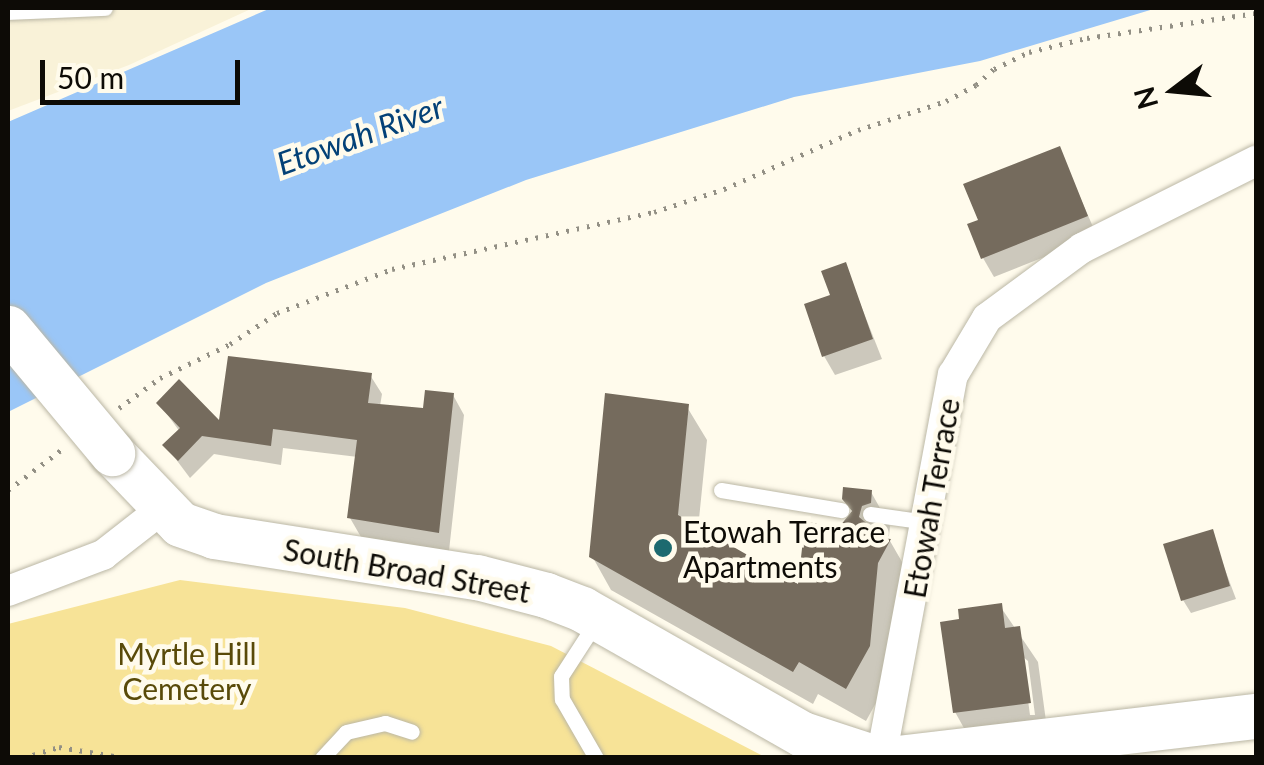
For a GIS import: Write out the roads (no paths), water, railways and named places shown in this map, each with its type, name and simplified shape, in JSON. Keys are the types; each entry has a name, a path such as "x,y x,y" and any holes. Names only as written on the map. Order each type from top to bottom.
{"main road":[{"name":"South Broad Street","path":"8,328 180,524 214,536 477,577 546,595 598,618 802,734 879,758"},
{"path":"897,758 1256,716"}],"street":[{"name":"Etowah Terrace","path":"879,758 928,522 953,375 986,318 1082,248 1256,160"},
{"path":"8,591 103,555 162,508"}],"lane":[{"path":"8,12 105,8"},
{"path":"721,490 841,510"},
{"path":"870,514 928,522"},
{"path":"596,758 562,699 562,676 598,618"},
{"path":"322,758 346,732 385,723 412,732"}],"water":[{"name":"Etowah River","path":"271,8 1157,8 980,61 794,97 526,180 266,283 8,412 8,122"}],"place":[{"name":"Etowah Terrace Apartments","path":"663,548"}],"park label":[{"name":"Myrtle Hill Cemetery","path":"187,670"}]}
